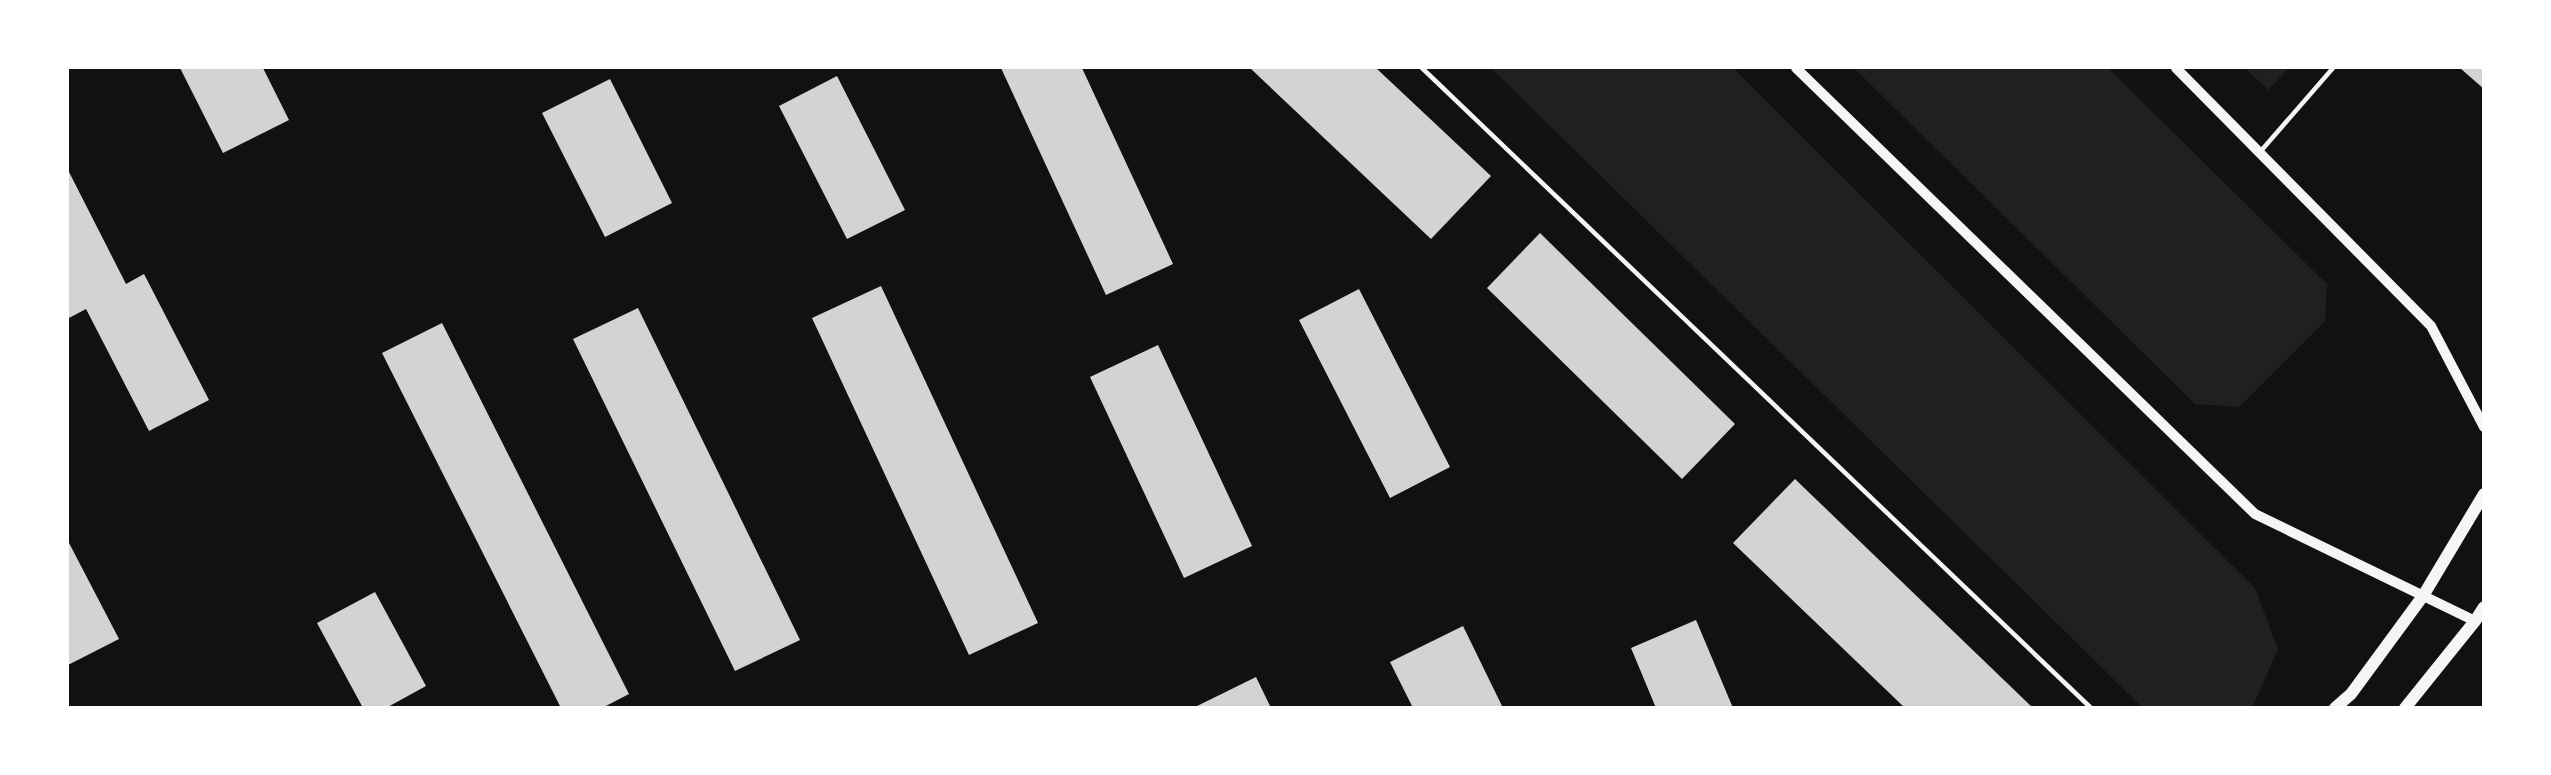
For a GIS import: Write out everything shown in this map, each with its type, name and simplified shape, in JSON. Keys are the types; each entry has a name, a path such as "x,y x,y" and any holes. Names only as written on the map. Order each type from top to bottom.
{"main road":[{"path":"2335,708 2351,694 2423,596 2484,494"},
{"path":"2405,708 2479,625 2484,607"}],"street":[{"path":"1796,68 2255,514 2479,625"},
{"path":"2176,68 2431,326 2484,427"}],"lane":[{"path":"1422,68 2091,707"},
{"path":"2260,153 2333,68"}],"shaded area":[{"path":"1491,68 1733,68 2255,588 2278,649 2251,708 2142,707"},
{"path":"1854,68 2108,68 2327,284 2325,321 2239,407 2195,404"},
{"path":"2245,68 2289,68 2268,90"}],"building":[{"path":"180,68 263,68 289,120 223,153"},
{"path":"1001,68 1082,68 1173,264 1106,295"},
{"path":"1250,68 1376,68 1491,176 1431,239"},
{"path":"2460,68 2484,68 2484,89"},
{"path":"837,76 905,210 847,239 779,106"},
{"path":"610,79 672,203 605,237 542,113"},
{"path":"68,170 126,284 144,274 209,400 149,431 86,309 69,318 68,316"},
{"path":"1540,233 1735,424 1682,479 1487,288"},
{"path":"881,286 1038,623 969,655 812,318"},
{"path":"1359,289 1450,467 1390,498 1299,320"},
{"path":"638,308 800,640 735,671 573,339"},
{"path":"442,323 629,694 602,708 561,708 382,353"},
{"path":"1158,345 1252,546 1184,578 1090,377"},
{"path":"1795,479 2033,708 1905,708 1733,543"},
{"path":"68,541 119,639 68,665"},
{"path":"375,592 426,686 386,708 363,708 317,623"},
{"path":"1696,620 1733,708 1656,708 1631,648"},
{"path":"1463,626 1503,708 1413,708 1390,662"},
{"path":"1256,677 1271,708 1193,708"}]}
